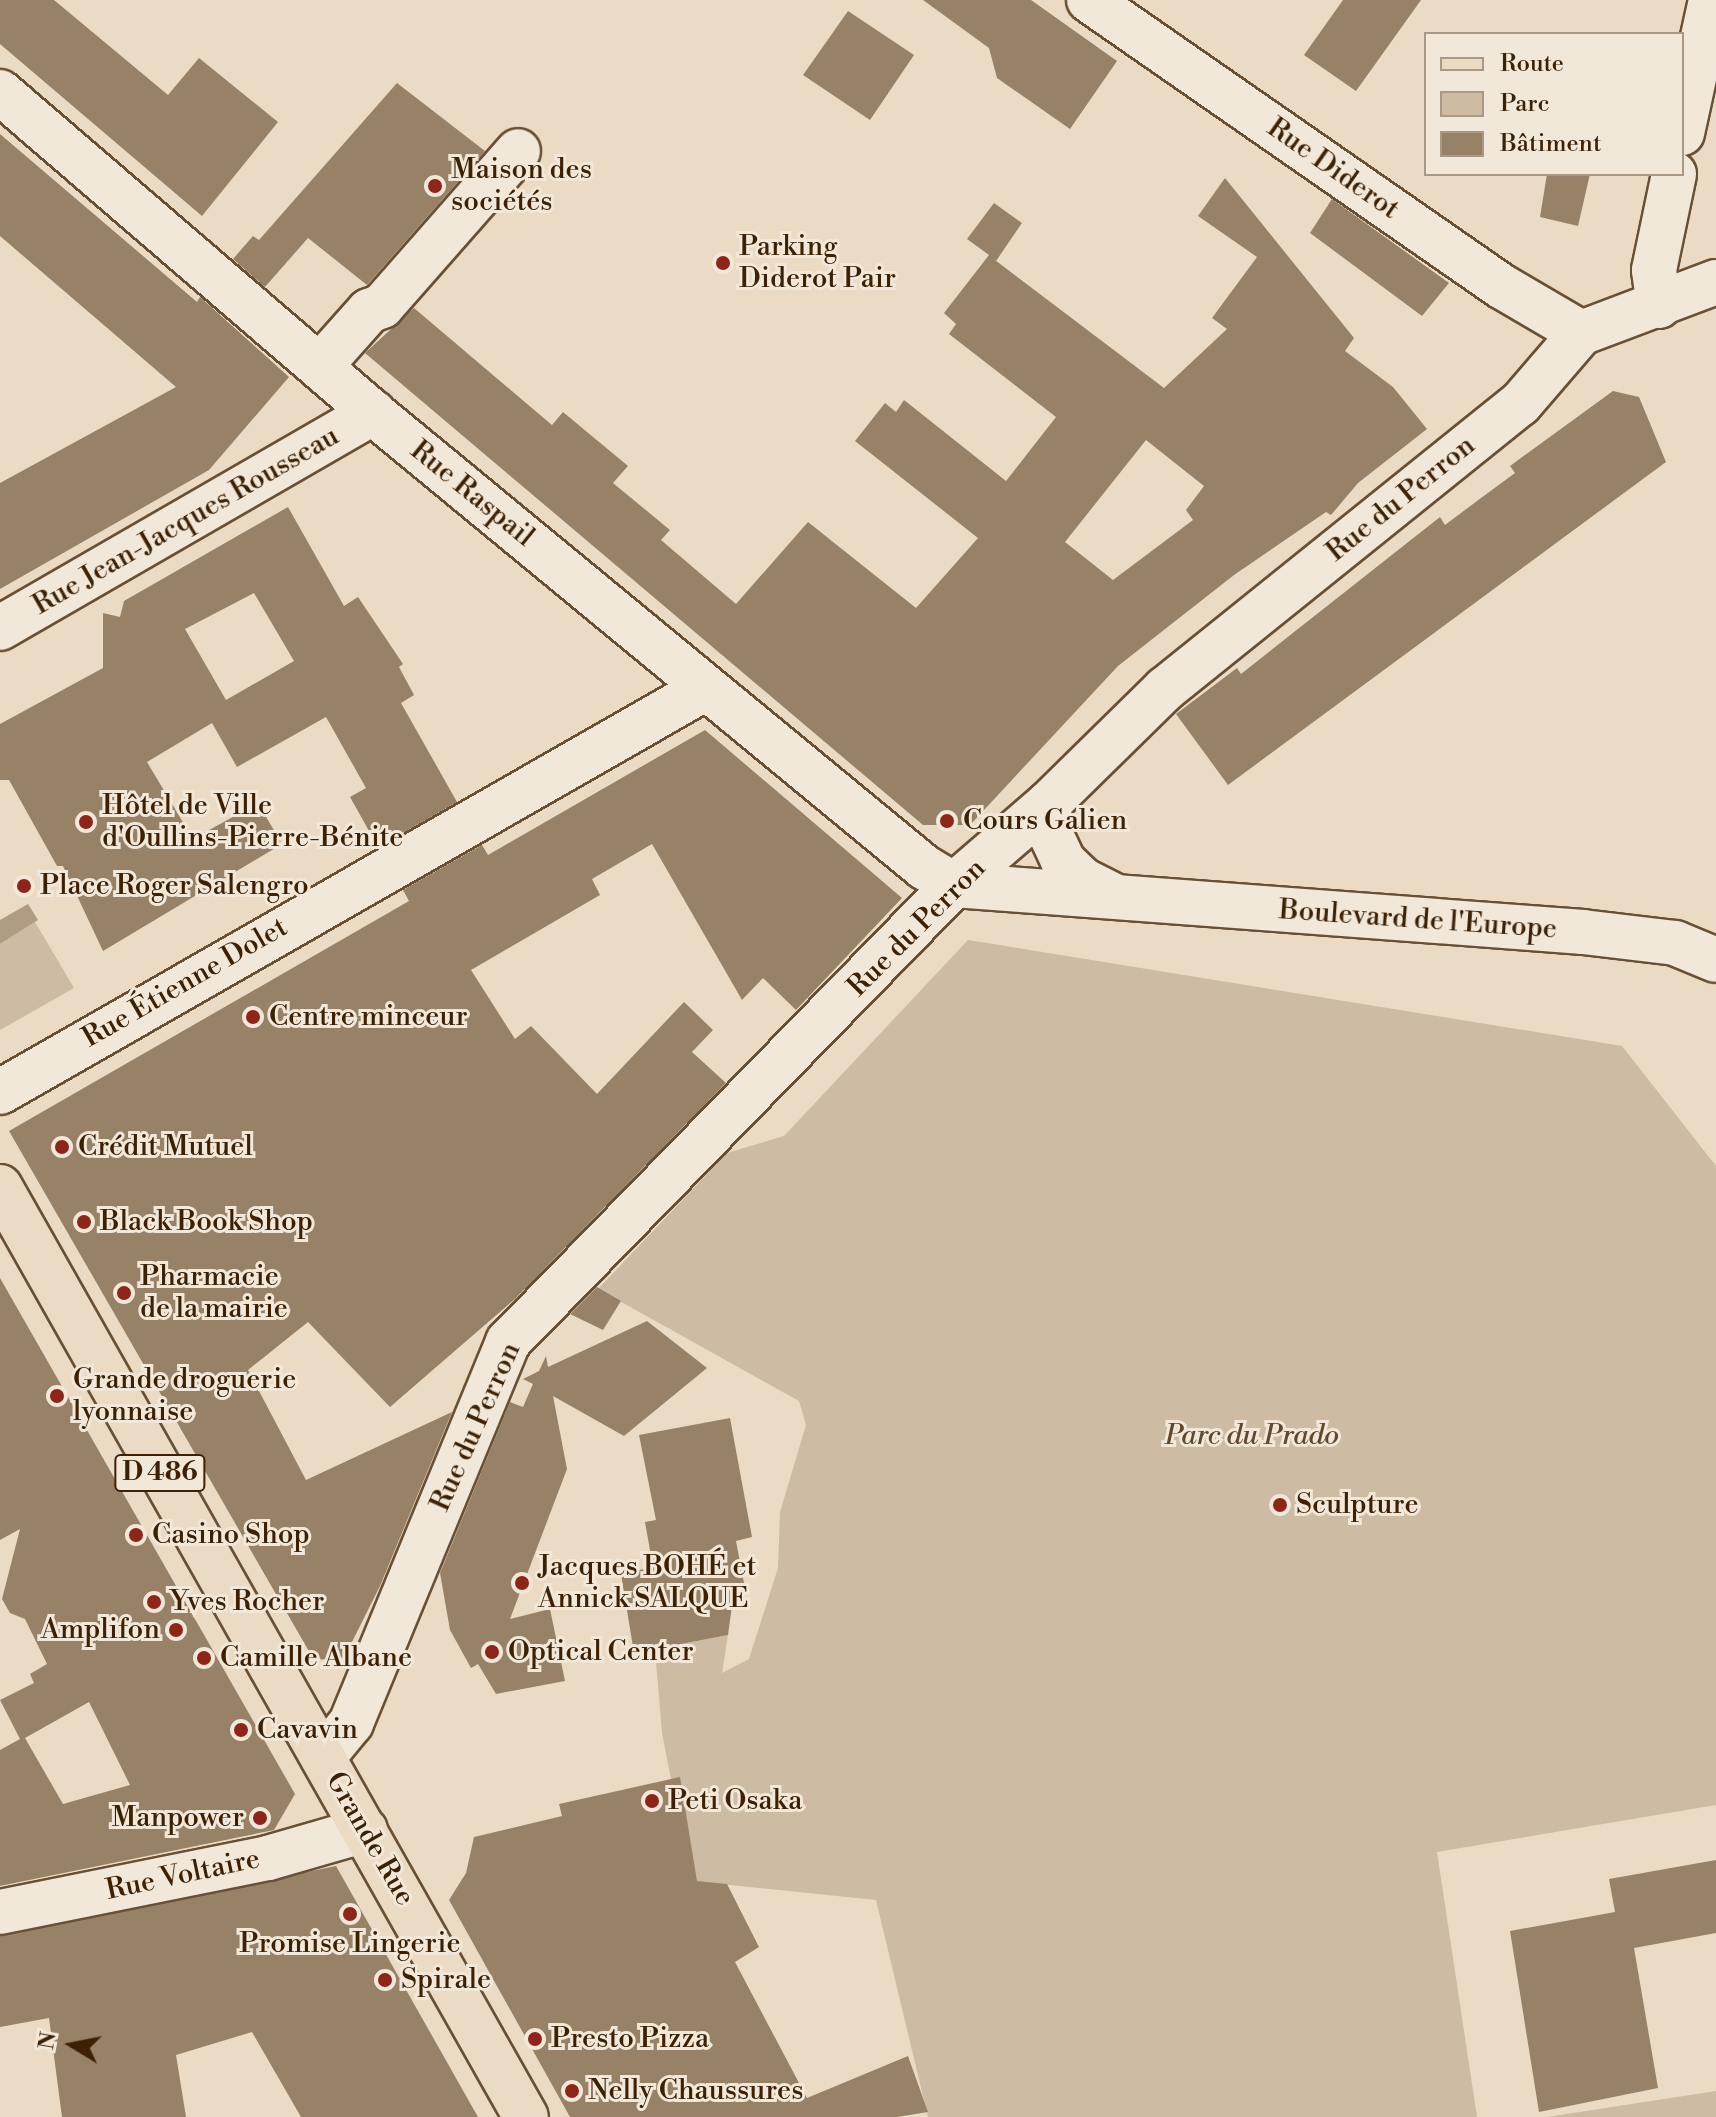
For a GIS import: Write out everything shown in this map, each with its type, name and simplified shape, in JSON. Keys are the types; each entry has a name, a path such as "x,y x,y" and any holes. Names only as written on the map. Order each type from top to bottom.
{"main road":[{"name":"Grande Rue","path":"0,1187 526,2117"}],"street":[{"name":"Rue Diderot","path":"1089,0 1501,286 1581,333"},
{"path":"1684,124 1711,0"},
{"name":"Rue Raspail","path":"0,92 373,413 924,867 954,885"},
{"path":"320,366 369,311 382,306 518,151"},
{"path":"1659,306 1654,270 1674,176"},
{"path":"1581,333 1716,282"},
{"name":"Rue du Perron","path":"323,1757 351,1723 508,1342 954,885 1048,804 1165,689 1520,404 1581,333"},
{"name":"Rue Jean-Jacques Rousseau","path":"0,628 373,413"},
{"name":"Rue Étienne Dolet","path":"0,1092 706,688"},
{"name":"Boulevard de l'Europe","path":"1048,804 1052,837 1063,861 1083,880 1116,897"},
{"name":"Boulevard de l'Europe","path":"954,885 1583,932 1675,943 1716,960"},
{"name":"Rue Voltaire","path":"0,1912 268,1858 365,1830"}],"green space":[{"path":"35,922 74,988 0,1030 0,944"},
{"name":"Parc du Prado","path":"968,940 1622,1046 1716,1166 1716,1805 1437,1852 1477,2117 928,2117 876,1900 691,1881 662,1733 655,1649 728,1635 722,1673 749,1659 778,1568 780,1512 806,1425 799,1401 598,1289 727,1153 784,1136"},
{"path":"1716,2091 1716,2117 1547,2117"}],"shaded area":[{"path":"28,904 38,920 0,944 0,920"}],"building":[{"path":"0,0 54,0 168,95 199,58 278,122 202,216 0,44"},
{"path":"923,0 1031,0 1117,61 1070,129 997,78 989,48"},
{"path":"1343,0 1421,0 1356,91 1304,55"},
{"path":"848,11 914,55 870,120 803,75"},
{"path":"397,83 485,151 367,285 308,238 265,287 233,259 253,236 259,240"},
{"path":"0,134 197,302 200,297 289,377 209,470 0,589 0,483 176,387 0,236"},
{"path":"1547,176 1590,176 1578,226 1540,217"},
{"path":"1225,178 1354,338 1345,351 1393,387 1427,429 1358,483 1331,515 1326,512 1234,575 1118,666 970,825 923,825 365,353 414,308 552,425 563,412 628,466 613,483 670,530 661,540 736,604 808,522 916,608 978,538 855,441 885,403 896,412 904,400 1006,481 1056,417 949,334 956,324 944,313 989,255 967,239 994,203 1022,223 996,261 1164,388 1227,329 1212,318 1257,257 1198,216","holes":["1146,440 1204,486 1186,510 1193,520 1113,580 1065,542"]},
{"path":"1332,199 1449,283 1422,316 1310,233"},
{"path":"1613,391 1639,397 1666,462 1228,785 1176,714 1237,668 1241,674 1440,517 1445,525 1515,473 1510,466"},
{"path":"288,507 344,606 358,597 403,664 399,667 414,695 401,703 457,802 378,847 350,797 366,788 326,717 237,767 212,723 147,762 193,839 258,803 282,844 103,951 63,866 57,866 9,780 0,780 0,724 103,668 103,613 120,617 124,601","holes":["254,593 294,661 226,700 185,629"]},
{"path":"705,730 902,898 796,1010 763,978 742,1000 652,844 592,879 600,895 471,970 515,1039 531,1026 597,1094 684,1002 713,1030 692,1052 726,1083 515,1299 390,1407 308,1322 248,1370 306,1480 452,1412 380,1586 344,1658 314,1660 9,1131 409,901 403,890 482,845 488,855"},
{"path":"0,1278 295,1794 274,1830 0,1886 0,1750 20,1739 0,1700 34,1683 30,1674 47,1664 25,1619 10,1613 2,1599 20,1529 0,1540","holes":["89,1702 130,1785 63,1804 25,1738"]},
{"path":"597,1287 621,1301 603,1330 570,1314"},
{"path":"647,1321 707,1368 624,1436 553,1396 567,1469 510,1619 550,1609 565,1681 496,1694 478,1664 471,1668 450,1630 440,1573 510,1402 523,1407 533,1384 523,1379 539,1371 546,1356 548,1367"},
{"path":"730,1418 752,1537 736,1541 744,1583 735,1584 728,1635 634,1653 621,1574 653,1567 645,1522 656,1520 639,1435"},
{"path":"680,1777 697,1881 727,1884 759,1947 735,1962 807,2098 908,2056 928,2112 897,2117 570,2117 449,1900 466,1873 474,1837 562,1816 559,1804"},
{"path":"1716,1860 1716,1933 1634,1948 1658,2088 1539,2112 1510,1931 1615,1912 1609,1879"},
{"path":"336,1866 478,2117 301,2117 252,2032 176,2055 186,2117 62,2117 49,2018 0,2027 0,1936"}],"place":[{"name":"Maison des sociétés","path":"435,186"},
{"name":"Parking Diderot Pair","path":"723,263"},
{"name":"Cours Galien","path":"947,821"},
{"name":"Hôtel de Ville d'Oullins-Pierre-Bénite","path":"86,822"},
{"name":"Place Roger Salengro","path":"24,886"},
{"name":"Centre minceur","path":"253,1017"},
{"name":"Crédit Mutuel","path":"62,1147"},
{"name":"Black Book Shop","path":"84,1222"},
{"name":"Pharmacie de la mairie","path":"124,1293"},
{"name":"Grande droguerie lyonnaise","path":"57,1396"},
{"name":"Sculpture","path":"1280,1505"},
{"name":"Casino Shop","path":"136,1535"},
{"name":"Jacques BOHÉ et Annick SALQUE","path":"522,1583"},
{"name":"Yves Rocher","path":"154,1602"},
{"name":"Amplifon","path":"176,1630"},
{"name":"Optical Center","path":"492,1652"},
{"name":"Camille Albane","path":"204,1658"},
{"name":"Cavavin","path":"241,1730"},
{"name":"Peti Osaka","path":"652,1801"},
{"name":"Manpower","path":"260,1818"},
{"name":"Promise Lingerie","path":"350,1914"},
{"name":"Spirale","path":"385,1980"},
{"name":"Presto Pizza","path":"535,2039"},
{"name":"Nelly Chaussures","path":"572,2091"}]}
